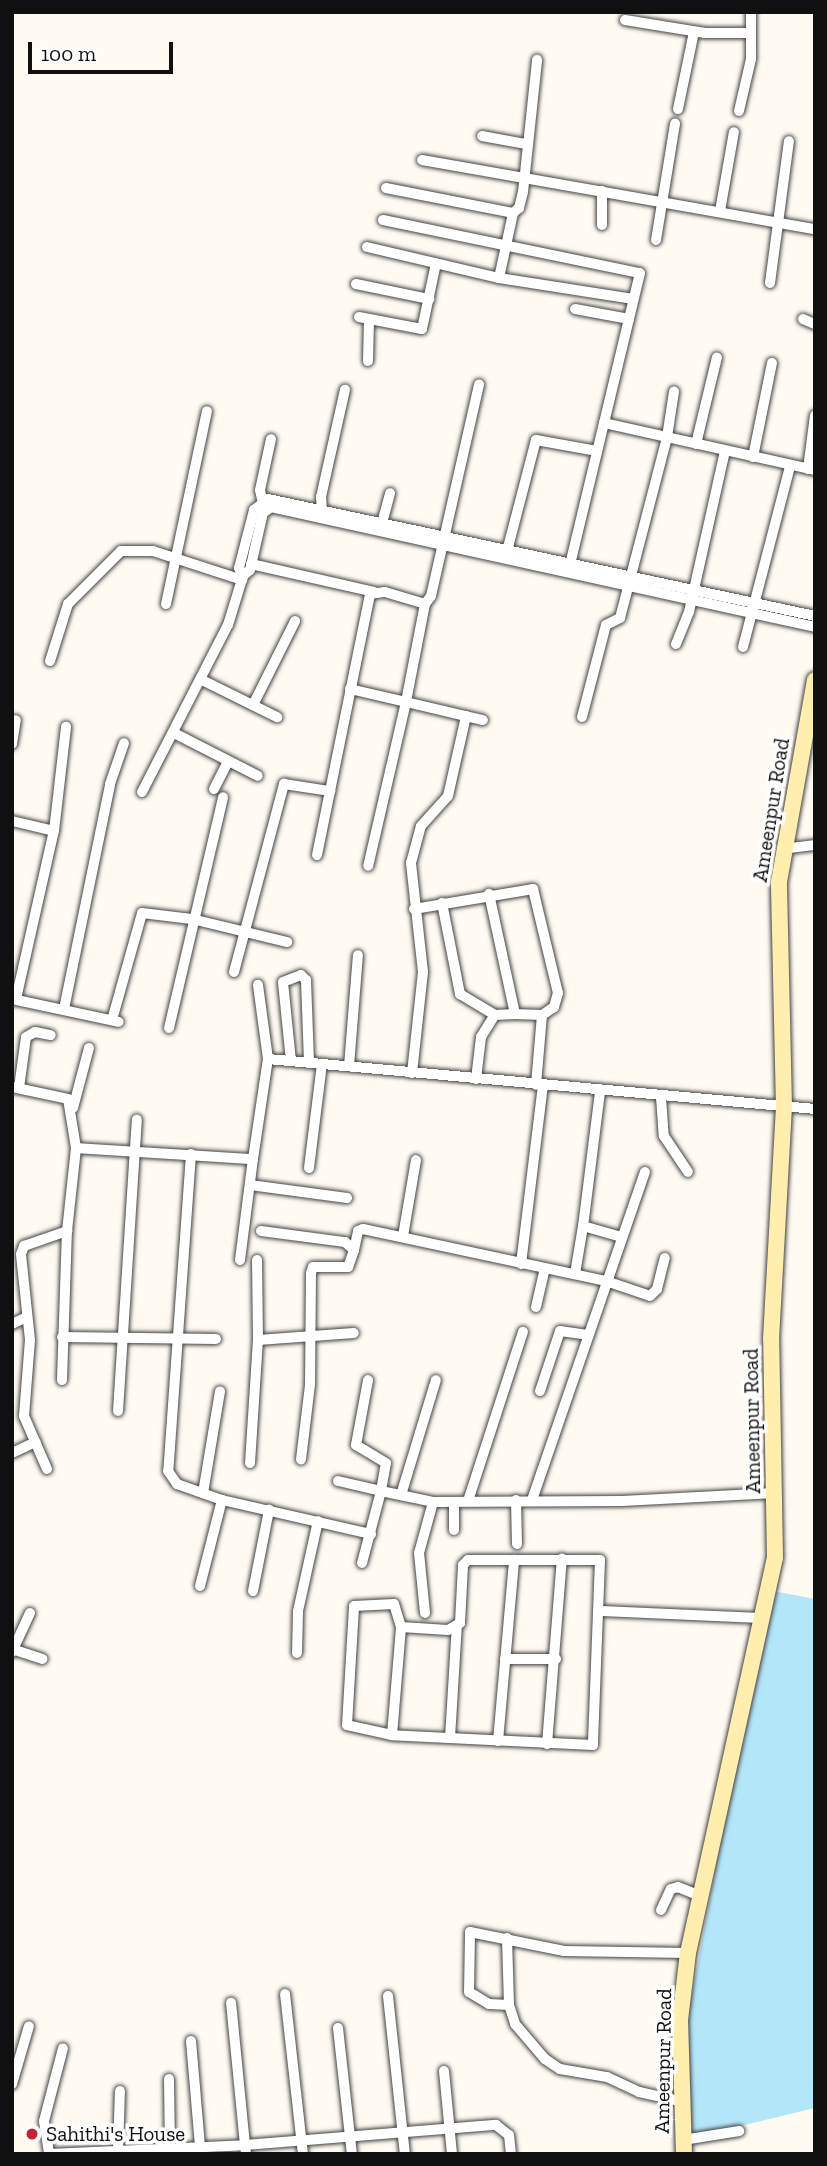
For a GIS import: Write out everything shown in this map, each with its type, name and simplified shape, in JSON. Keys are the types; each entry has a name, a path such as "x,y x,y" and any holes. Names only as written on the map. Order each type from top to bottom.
{"street":[{"path":"739,111 751,59 751,12"},
{"path":"625,20 694,32 749,33"},
{"path":"678,109 694,32"},
{"path":"499,278 513,213 519,208 525,177 526,144 537,60"},
{"path":"656,240 675,124"},
{"path":"720,211 734,132"},
{"path":"482,136 526,144"},
{"path":"770,283 789,141"},
{"path":"422,160 815,229"},
{"path":"386,188 513,213"},
{"path":"602,191 602,225"},
{"path":"383,220 640,273 569,568"},
{"path":"367,247 499,278 634,299"},
{"path":"368,360 364,318 422,329 436,263"},
{"path":"356,284 429,299"},
{"path":"575,309 629,319"},
{"path":"803,319 815,324"},
{"path":"696,444 717,357"},
{"path":"753,457 772,363"},
{"path":"368,866 406,702 425,604 437,582 479,383"},
{"path":"322,512 345,390"},
{"path":"582,718 606,625 620,618 667,438 674,392"},
{"path":"166,604 178,562 207,411"},
{"path":"604,423 811,470 815,415"},
{"path":"142,792 229,625 242,578 251,564 263,505 271,439"},
{"path":"507,554 536,440 597,451"},
{"path":"676,644 692,594 726,451"},
{"path":"743,647 790,466"},
{"path":"381,526 390,493"},
{"path":"242,578 241,559 255,506 263,505 322,512 753,608 783,614 815,616"},
{"path":"50,661 68,604 121,551 153,551 178,562 242,578"},
{"path":"251,564 425,604"},
{"path":"317,855 366,610 374,592"},
{"path":"783,614 815,627"},
{"path":"253,705 295,621"},
{"path":"202,680 277,717"},
{"name":"Ameenpur Road","path":"683,2147 680,2020 688,1953 775,1558 771,1339 785,1107 782,849 815,680"},
{"path":"350,690 483,720"},
{"path":"412,1073 423,972 411,863 421,826 448,796 466,716"},
{"path":"12,744 16,720"},
{"path":"66,727 54,831 14,999 115,1021 142,913 192,919 287,942"},
{"path":"174,733 258,776"},
{"path":"64,1009 110,784 124,743"},
{"path":"169,1028 228,761"},
{"path":"234,972 284,784 330,791"},
{"path":"12,821 54,831"},
{"path":"782,849 815,845"},
{"path":"414,909 442,903 489,894 524,888 533,889 538,900 558,993 554,1007 542,1015 495,1015 460,993 442,903"},
{"path":"489,894 515,1014"},
{"path":"349,1066 358,955"},
{"path":"291,1061 283,982 300,975 306,980 309,1062"},
{"path":"240,1260 268,1059 258,985"},
{"path":"475,1079 481,1037 495,1015"},
{"path":"521,1264 540,1086 542,1015"},
{"path":"51,1035 35,1032 26,1037 16,1087 62,1096 72,1108"},
{"path":"62,1380 67,1231 76,1149 72,1108 89,1048"},
{"path":"268,1059 600,1092 815,1109"},
{"path":"309,1168 322,1064"},
{"path":"575,1274 600,1092"},
{"path":"662,1097 664,1136 688,1172"},
{"path":"118,1410 120,1340 137,1120"},
{"path":"76,1149 133,1149 253,1159"},
{"path":"191,1154 168,1471 171,1480 222,1500 372,1534"},
{"path":"403,1236 416,1160"},
{"path":"532,1500 645,1172"},
{"path":"250,1185 347,1198"},
{"path":"583,1226 621,1237"},
{"path":"301,1459 312,1334 313,1267 348,1267 358,1231 363,1229 403,1236 575,1274 650,1296 657,1289 665,1258"},
{"path":"47,1469 23,1416 30,1340 25,1318 24,1246 67,1231"},
{"path":"261,1231 345,1242 354,1250"},
{"path":"250,1463 258,1340 257,1259"},
{"path":"536,1307 545,1269"},
{"path":"12,1324 25,1318"},
{"path":"540,1391 560,1331 588,1335"},
{"path":"468,1502 523,1332"},
{"path":"258,1340 354,1333"},
{"path":"62,1337 178,1342 216,1339"},
{"path":"362,1563 372,1534 386,1463 356,1445 368,1380"},
{"path":"401,1495 436,1380"},
{"path":"202,1493 220,1391"},
{"path":"12,1452 36,1442"},
{"path":"338,1480 433,1502 622,1502 775,1493"},
{"path":"200,1586 222,1500"},
{"path":"516,1500 517,1544"},
{"path":"425,1613 419,1553 433,1502"},
{"path":"454,1502 454,1530"},
{"path":"253,1591 269,1510"},
{"path":"296,1653 298,1611 318,1521"},
{"path":"547,1744 556,1660 562,1559"},
{"path":"498,1741 514,1560"},
{"path":"392,1735 401,1627 399,1609 394,1605 360,1603 351,1612 347,1726 392,1735 547,1744 593,1745 601,1611 600,1560 465,1562 457,1625 450,1738"},
{"path":"601,1611 761,1618"},
{"path":"30,1613 13,1650 42,1659"},
{"path":"401,1627 448,1630 457,1625"},
{"path":"505,1659 556,1660"},
{"path":"661,1910 671,1889 678,1887 700,1896"},
{"path":"509,2005 479,2000 467,1988 470,1932 564,1951 688,1953"},
{"path":"507,1938 509,2005 528,2041 560,2069 607,2077 639,2091 680,2101"},
{"path":"285,1994 302,2148"},
{"path":"388,1996 405,2154"},
{"path":"232,2003 246,2149"},
{"path":"12,2084 29,2026"},
{"path":"338,2028 352,2154"},
{"path":"191,2041 200,2147"},
{"path":"62,2048 44,2121 49,2153 170,2147 302,2148 350,2138 403,2132 504,2127 511,2154"},
{"path":"444,2071 453,2154"},
{"path":"169,2079 170,2147"},
{"path":"118,2150 120,2091"},
{"path":"683,2147 739,2131"}],"water":[{"path":"768,1590 815,1599 815,2108 683,2140 680,2058"}],"place":[{"name":"Sahithi's House","path":"32,2134"}]}
